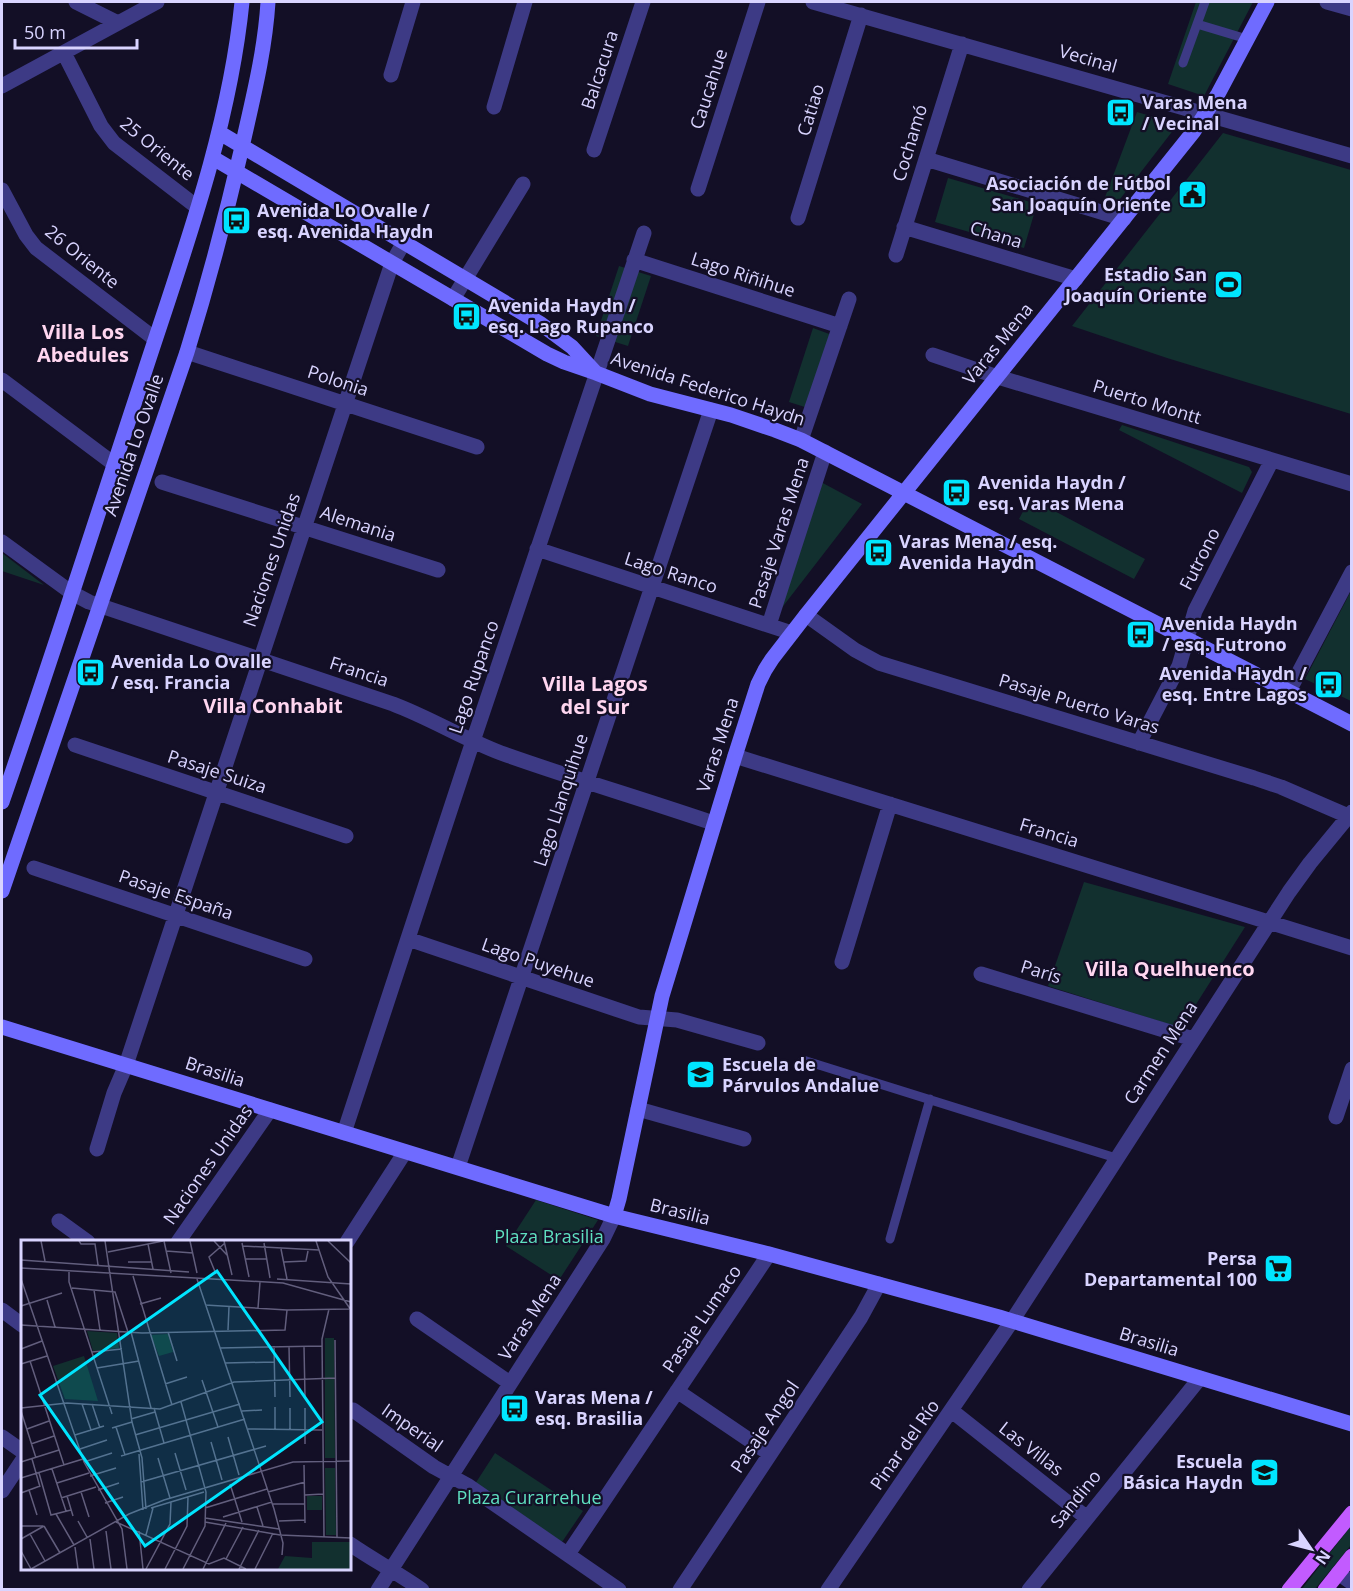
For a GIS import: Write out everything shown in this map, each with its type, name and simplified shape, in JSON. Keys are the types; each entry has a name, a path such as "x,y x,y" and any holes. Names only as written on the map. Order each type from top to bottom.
{"main road":[{"path":"1289,1590 1352,1513"},
{"path":"1325,1590 1352,1557"}],"street":[{"path":"76,2 118,23"},
{"path":"2,86 157,2"},
{"name":"Avenida Lo Ovalle","path":"2,802 7,772 72,593 213,158 231,80 242,2"},
{"name":"Avenida Lo Ovalle","path":"2,891 187,352 212,270 261,62 268,2"},
{"path":"392,75 412,2"},
{"path":"494,106 525,2"},
{"name":"Balcacura","path":"594,150 643,2"},
{"name":"Caucahue","path":"699,189 758,2"},
{"name":"Vecinal","path":"813,2 1352,156"},
{"name":"Varas Mena","path":"378,1590 603,1239 614,1215 656,1018 669,969 758,684 772,659 806,615 1207,114 1267,2"},
{"path":"1327,2 1352,9"},
{"name":"Catiao","path":"798,218 861,15"},
{"name":"Cochamó","path":"896,255 962,44"},
{"name":"25 Oriente","path":"64,52 108,137 120,149 197,207"},
{"name":"Avenida Federico Haydn","path":"220,133 542,324 572,347 596,373"},
{"name":"Avenida Federico Haydn","path":"213,158 547,354 650,394 752,421 801,440 1352,724"},
{"path":"926,159 1124,219"},
{"path":"453,299 523,184"},
{"name":"26 Oriente","path":"2,190 26,235 36,248 155,339"},
{"path":"319,219 331,198"},
{"name":"Chana","path":"904,227 1076,279"},
{"name":"Lago Rupanco","path":"344,1133 644,233"},
{"name":"Naciones Unidas","path":"97,1149 392,263 404,242"},
{"name":"Lago Riñihue","path":"634,260 840,326"},
{"path":"801,440 849,299"},
{"name":"Polonia","path":"187,352 477,447"},
{"name":"Puerto Montt","path":"933,355 998,377 1352,484"},
{"path":"2,380 114,464"},
{"name":"Lago Llanquihue","path":"458,1167 711,410"},
{"name":"Pasaje Varas Mena","path":"769,625 825,452"},
{"name":"Futrono","path":"1139,743 1179,666 1195,611 1272,460"},
{"name":"Alemania","path":"162,482 438,570"},
{"name":"Francia","path":"2,542 72,593 99,606 406,709 500,752 713,823"},
{"name":"Lago Ranco","path":"537,549 792,633"},
{"path":"1288,691 1352,572"},
{"name":"Pasaje Puerto Varas","path":"806,615 855,650 879,663 1281,787 1350,814"},
{"name":"Pasaje Suiza","path":"75,745 346,836"},
{"name":"Francia","path":"735,756 1352,948"},
{"path":"842,962 890,804"},
{"name":"Carmen Mena","path":"1012,1321 1299,877 1350,814"},
{"name":"Pasaje España","path":"34,868 305,959"},
{"name":"Lago Puyehue","path":"408,939 639,1017 677,1020 758,1043"},
{"name":"París","path":"981,974 1193,1039"},
{"name":"Brasilia","path":"2,1027 614,1215 769,1254 1012,1321 1352,1424"},
{"path":"1336,1117 1350,1079"},
{"path":"638,1109 744,1139"},
{"name":"Naciones Unidas","path":"179,1240 270,1110"},
{"path":"348,1240 405,1152"},
{"path":"59,1221 85,1240"},
{"name":"Pasaje Lumaco","path":"568,1554 769,1254"},
{"name":"Pasaje Angol","path":"680,1590 861,1317 879,1284"},
{"path":"2,1310 21,1324"},
{"path":"417,1319 510,1383"},
{"name":"Pinar del Río","path":"828,1590 1012,1321"},
{"name":"Sandino","path":"1029,1590 1200,1378"},
{"path":"677,1391 770,1454"},
{"name":"Imperial","path":"353,1410 434,1467 467,1485 619,1590"},
{"name":"Las Villas","path":"952,1411 1087,1518"},
{"path":"2,1437 21,1450"},
{"path":"2,1491 21,1462"},
{"path":"351,1545 422,1590"},
{"path":"1338,1573 1352,1583"}],"lane":[{"path":"1183,63 1205,2"},
{"path":"1197,24 1247,39"},
{"path":"803,1060 1116,1158"},
{"path":"890,1239 930,1099"}],"green space":[{"path":"1196,2 1253,2 1204,96 1168,84"},
{"path":"1137,112 1178,124 1117,203 1104,200"},
{"name":"Estadio San Joaquín Oriente","path":"1223,133 1351,170 1351,414 1167,358 1072,326"},
{"path":"948,178 1037,204 1024,248 935,222"},
{"path":"619,266 651,276 628,346 596,336"},
{"path":"813,328 832,335 808,408 789,402"},
{"path":"1122,425 1249,467 1252,472 1242,493 1119,430"},
{"path":"819,481 862,504 774,618"},
{"path":"1030,498 1145,559 1134,579 1019,519"},
{"path":"2,553 44,585 2,571"},
{"path":"1351,591 1351,701 1305,679"},
{"path":"1084,882 1245,927 1181,1028 1048,986"},
{"name":"Plaza Brasilia","path":"536,1200 598,1220 559,1280 506,1246"},
{"name":"Plaza Curarrehue","path":"495,1453 583,1511 562,1542 475,1484"},
{"path":"1351,1526 1351,1545 1315,1589 1301,1590"}],"place":[{"name":"Varas Mena / Vecinal","path":"1121,113"},
{"name":"Asociación de Fútbol San Joaquín Oriente","path":"1192,194"},
{"name":"Avenida Lo Ovalle / esq. Avenida Haydn","path":"236,221"},
{"name":"Estadio San Joaquín Oriente","path":"1228,285"},
{"name":"Avenida Haydn / esq. Lago Rupanco","path":"467,316"},
{"name":"Avenida Haydn / esq. Varas Mena","path":"957,493"},
{"name":"Varas Mena / esq. Avenida Haydn","path":"878,552"},
{"name":"Avenida Haydn / esq. Futrono","path":"1141,634"},
{"name":"Avenida Lo Ovalle / esq. Francia","path":"90,672"},
{"name":"Avenida Haydn / esq. Entre Lagos","path":"1328,684"},
{"name":"Escuela de Párvulos Andalue","path":"701,1075"},
{"name":"Persa Departamental 100","path":"1278,1269"},
{"name":"Varas Mena / esq. Brasilia","path":"514,1408"},
{"name":"Escuela Básica Haydn","path":"1264,1472"}],"district":[{"name":"Villa Los Abedules","path":"83,344"},
{"name":"Villa Lagos del Sur","path":"595,696"},
{"name":"Villa Conhabit","path":"273,706"},
{"name":"Villa Quelhuenco","path":"1170,969"}]}
